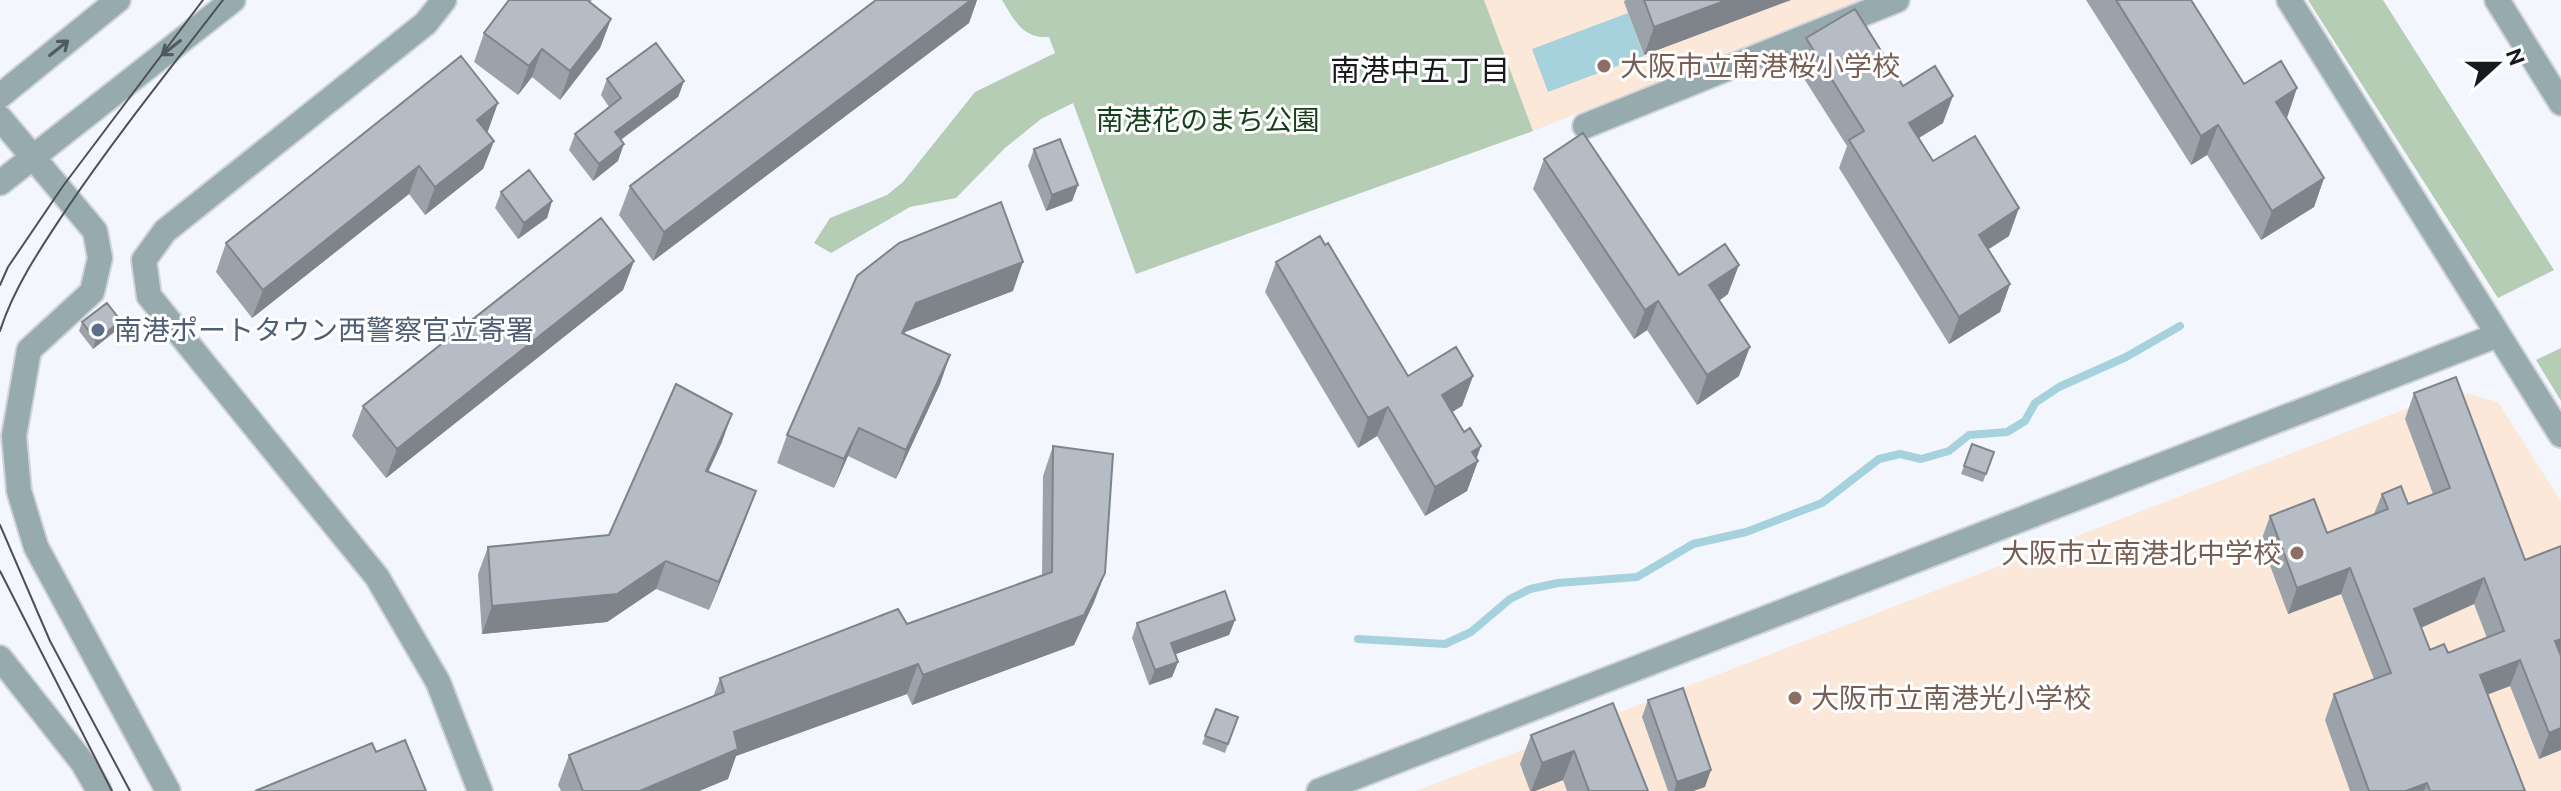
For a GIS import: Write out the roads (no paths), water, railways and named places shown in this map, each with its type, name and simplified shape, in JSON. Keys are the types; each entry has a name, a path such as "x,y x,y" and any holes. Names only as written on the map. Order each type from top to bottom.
{"street":[{"path":"0,96 118,0"},
{"path":"0,183 233,0"},
{"path":"444,0 426,23 165,231 144,260 149,296 377,577 438,682 480,791"},
{"path":"1585,126 1897,0"},
{"path":"2289,0 2561,435"},
{"path":"2497,0 2561,103"},
{"path":"0,118 95,231 100,258 92,292 29,350 14,436 19,491 36,547 168,791"},
{"path":"1319,791 1353,785 2498,335"},
{"path":"0,658 83,763 99,791"}],"water":[{"path":"1628,13 1644,56 1548,92 1532,49"}],"waterway":[{"path":"1358,639 1445,644 1471,632 1510,599 1530,589 1558,583 1637,577 1693,544 1746,532 1822,503 1879,459 1900,454 1921,459 1949,451 1969,435 2007,432 2025,421 2035,403 2059,387 2126,357 2180,326"}],"tram line":[{"path":"0,285 8,267 63,186 203,0"},
{"path":"0,331 21,283 68,207 124,128 223,0"},
{"path":"0,525 50,641 130,791"},
{"path":"0,571 112,791"}],"place":[{"name":"大阪市立南港桜小学校","path":"1604,66"},
{"name":"南港ポートタウン西警察官立寄署","path":"98,330"},
{"name":"大阪市立南港北中学校","path":"2297,553"},
{"name":"大阪市立南港光小学校","path":"1795,698"}],"district":[{"name":"南港中五丁目","path":"1420,71"}],"park label":[{"name":"南港花のまち公園","path":"1208,120"}]}
